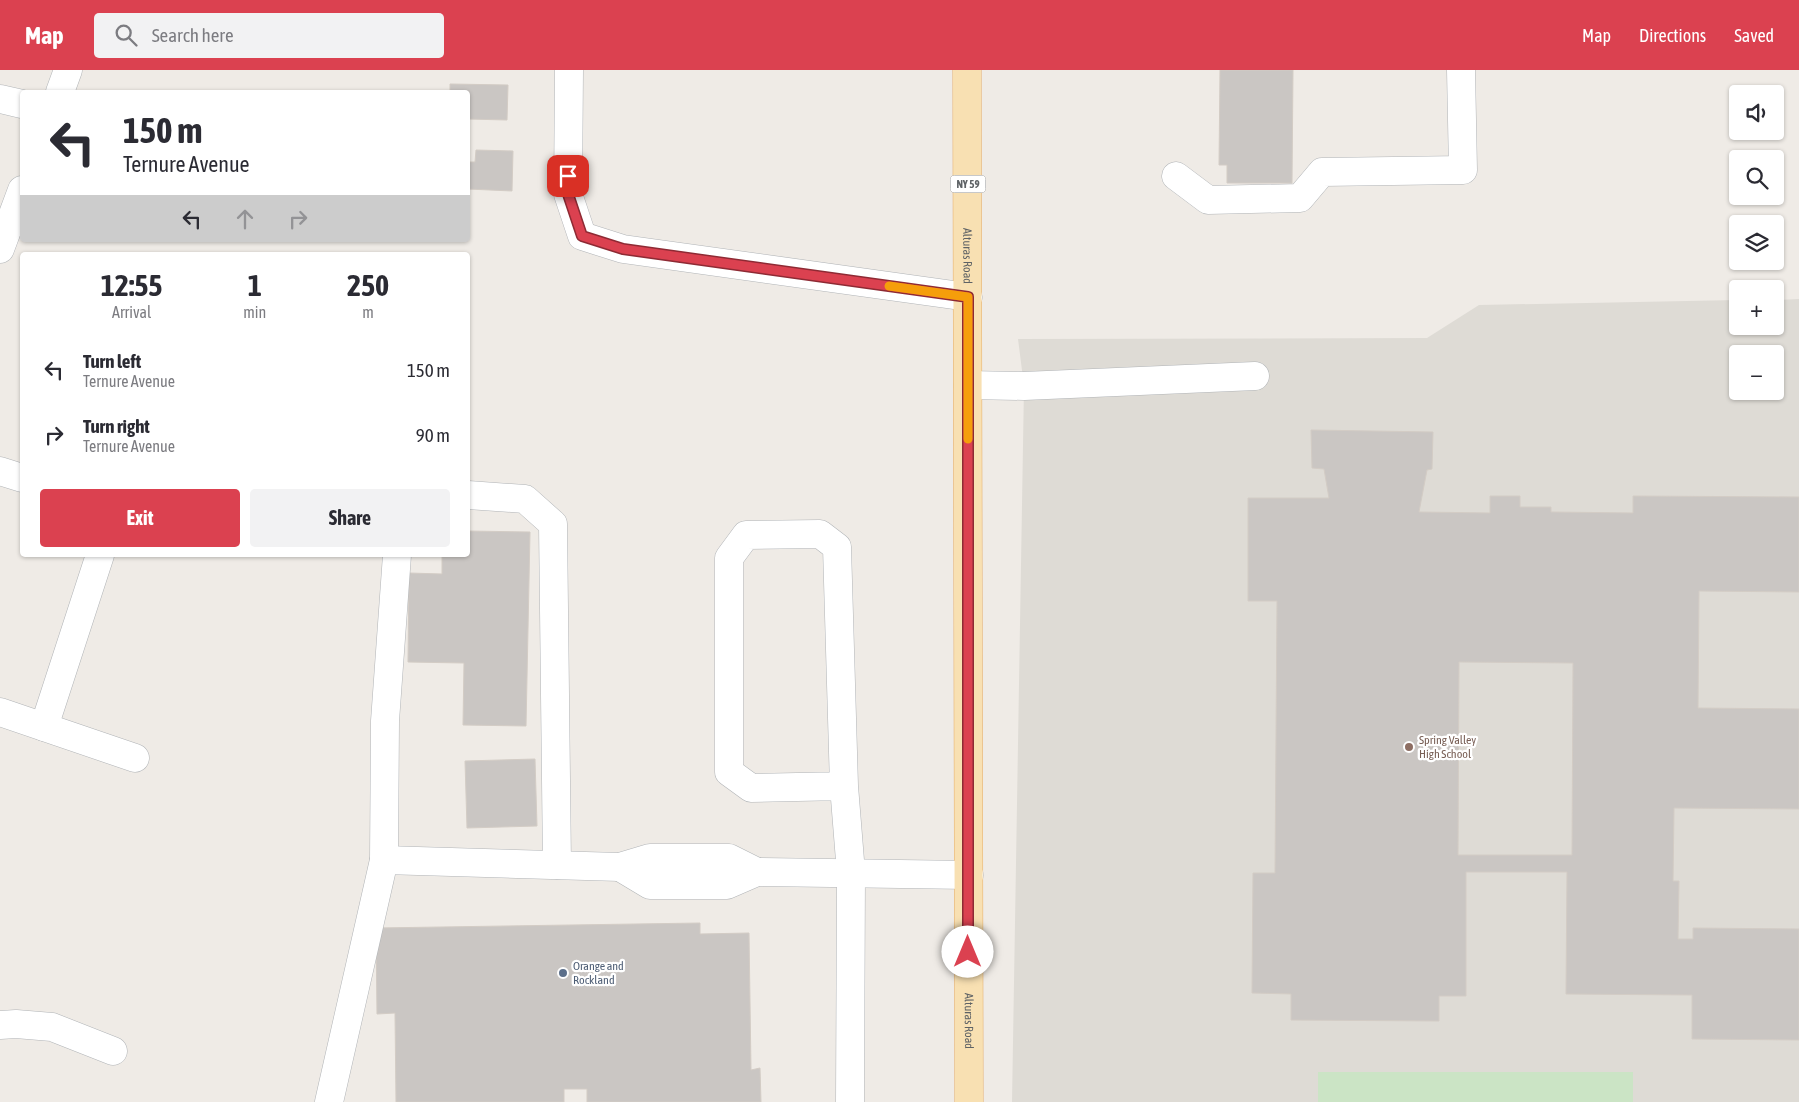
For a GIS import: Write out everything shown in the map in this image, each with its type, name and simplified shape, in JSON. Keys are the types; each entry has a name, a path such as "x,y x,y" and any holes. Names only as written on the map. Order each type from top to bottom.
{"main road":[{"name":"Alturas Road","path":"967,70 969,1102"}],"street":[{"path":"61,90 68,70"},
{"path":"569,70 568,194 582,236 623,249 968,297"},
{"path":"1176,176 1208,200 1300,198 1322,172 1463,170 1462,70"},
{"path":"0,99 20,104"},
{"path":"0,249 20,195"},
{"path":"968,385 1024,386 1255,376"},
{"path":"0,471 20,477"},
{"path":"470,495 525,499 553,524 557,865"},
{"path":"844,786 751,788 729,772 729,558 746,535 820,534 837,547 844,786 851,873 850,1102"},
{"path":"44,727 99,557"},
{"path":"329,1102 384,860 385,721 397,557"},
{"path":"0,712 135,758"},
{"path":"384,860 620,867 650,858 729,858 757,872 968,875"},
{"path":"0,1025 16,1024 52,1028 112,1051"}],"shaded area":[{"name":"Spring Valley High School","path":"1799,299 1799,1102 1012,1102 1024,386 1018,339 1427,338 1479,305 1729,300 1729,335 1784,335 1784,300"}],"green space":[{"path":"1318,1072 1633,1072 1633,1102 1318,1102"}],"building":[{"path":"1220,70 1293,70 1292,183 1227,183 1227,165 1219,165"},
{"path":"450,84 508,85 507,120 470,119 470,90 450,90"},
{"path":"476,150 513,151 512,191 470,189 470,162 475,162"},
{"path":"1311,430 1433,432 1432,469 1427,470 1419,512 1490,513 1490,496 1520,496 1520,507 1551,507 1551,512 1633,513 1633,496 1799,497 1799,592 1699,591 1698,708 1799,709 1799,809 1674,808 1673,881 1679,881 1678,939 1693,939 1693,928 1799,929 1799,1040 1692,1039 1692,995 1566,994 1567,872 1466,872 1466,996 1439,996 1439,1021 1291,1020 1291,994 1252,993 1253,873 1275,873 1277,601 1248,601 1248,498 1329,498 1324,469 1312,468","holes":["1459,662 1573,663 1572,855 1458,855"]},
{"path":"470,531 530,532 526,726 463,725 464,663 408,662 409,573 442,574 442,557 470,557"},
{"path":"535,759 537,826 467,828 465,761"},
{"name":"Orange and Rockland","path":"700,923 700,934 749,933 751,1070 760,1068 761,1102 587,1102 587,1089 564,1089 564,1102 396,1102 395,1013 377,1014 376,928"}],"slow traffic":[{"path":"889,286 968,297 968,439"}],"place":[{"name":"Spring Valley High School","path":"1409,747"},
{"name":"Orange and Rockland","path":"563,973"}],"route":[{"path":"568,176 568,194 582,236 623,249 968,297 968,952"}]}
